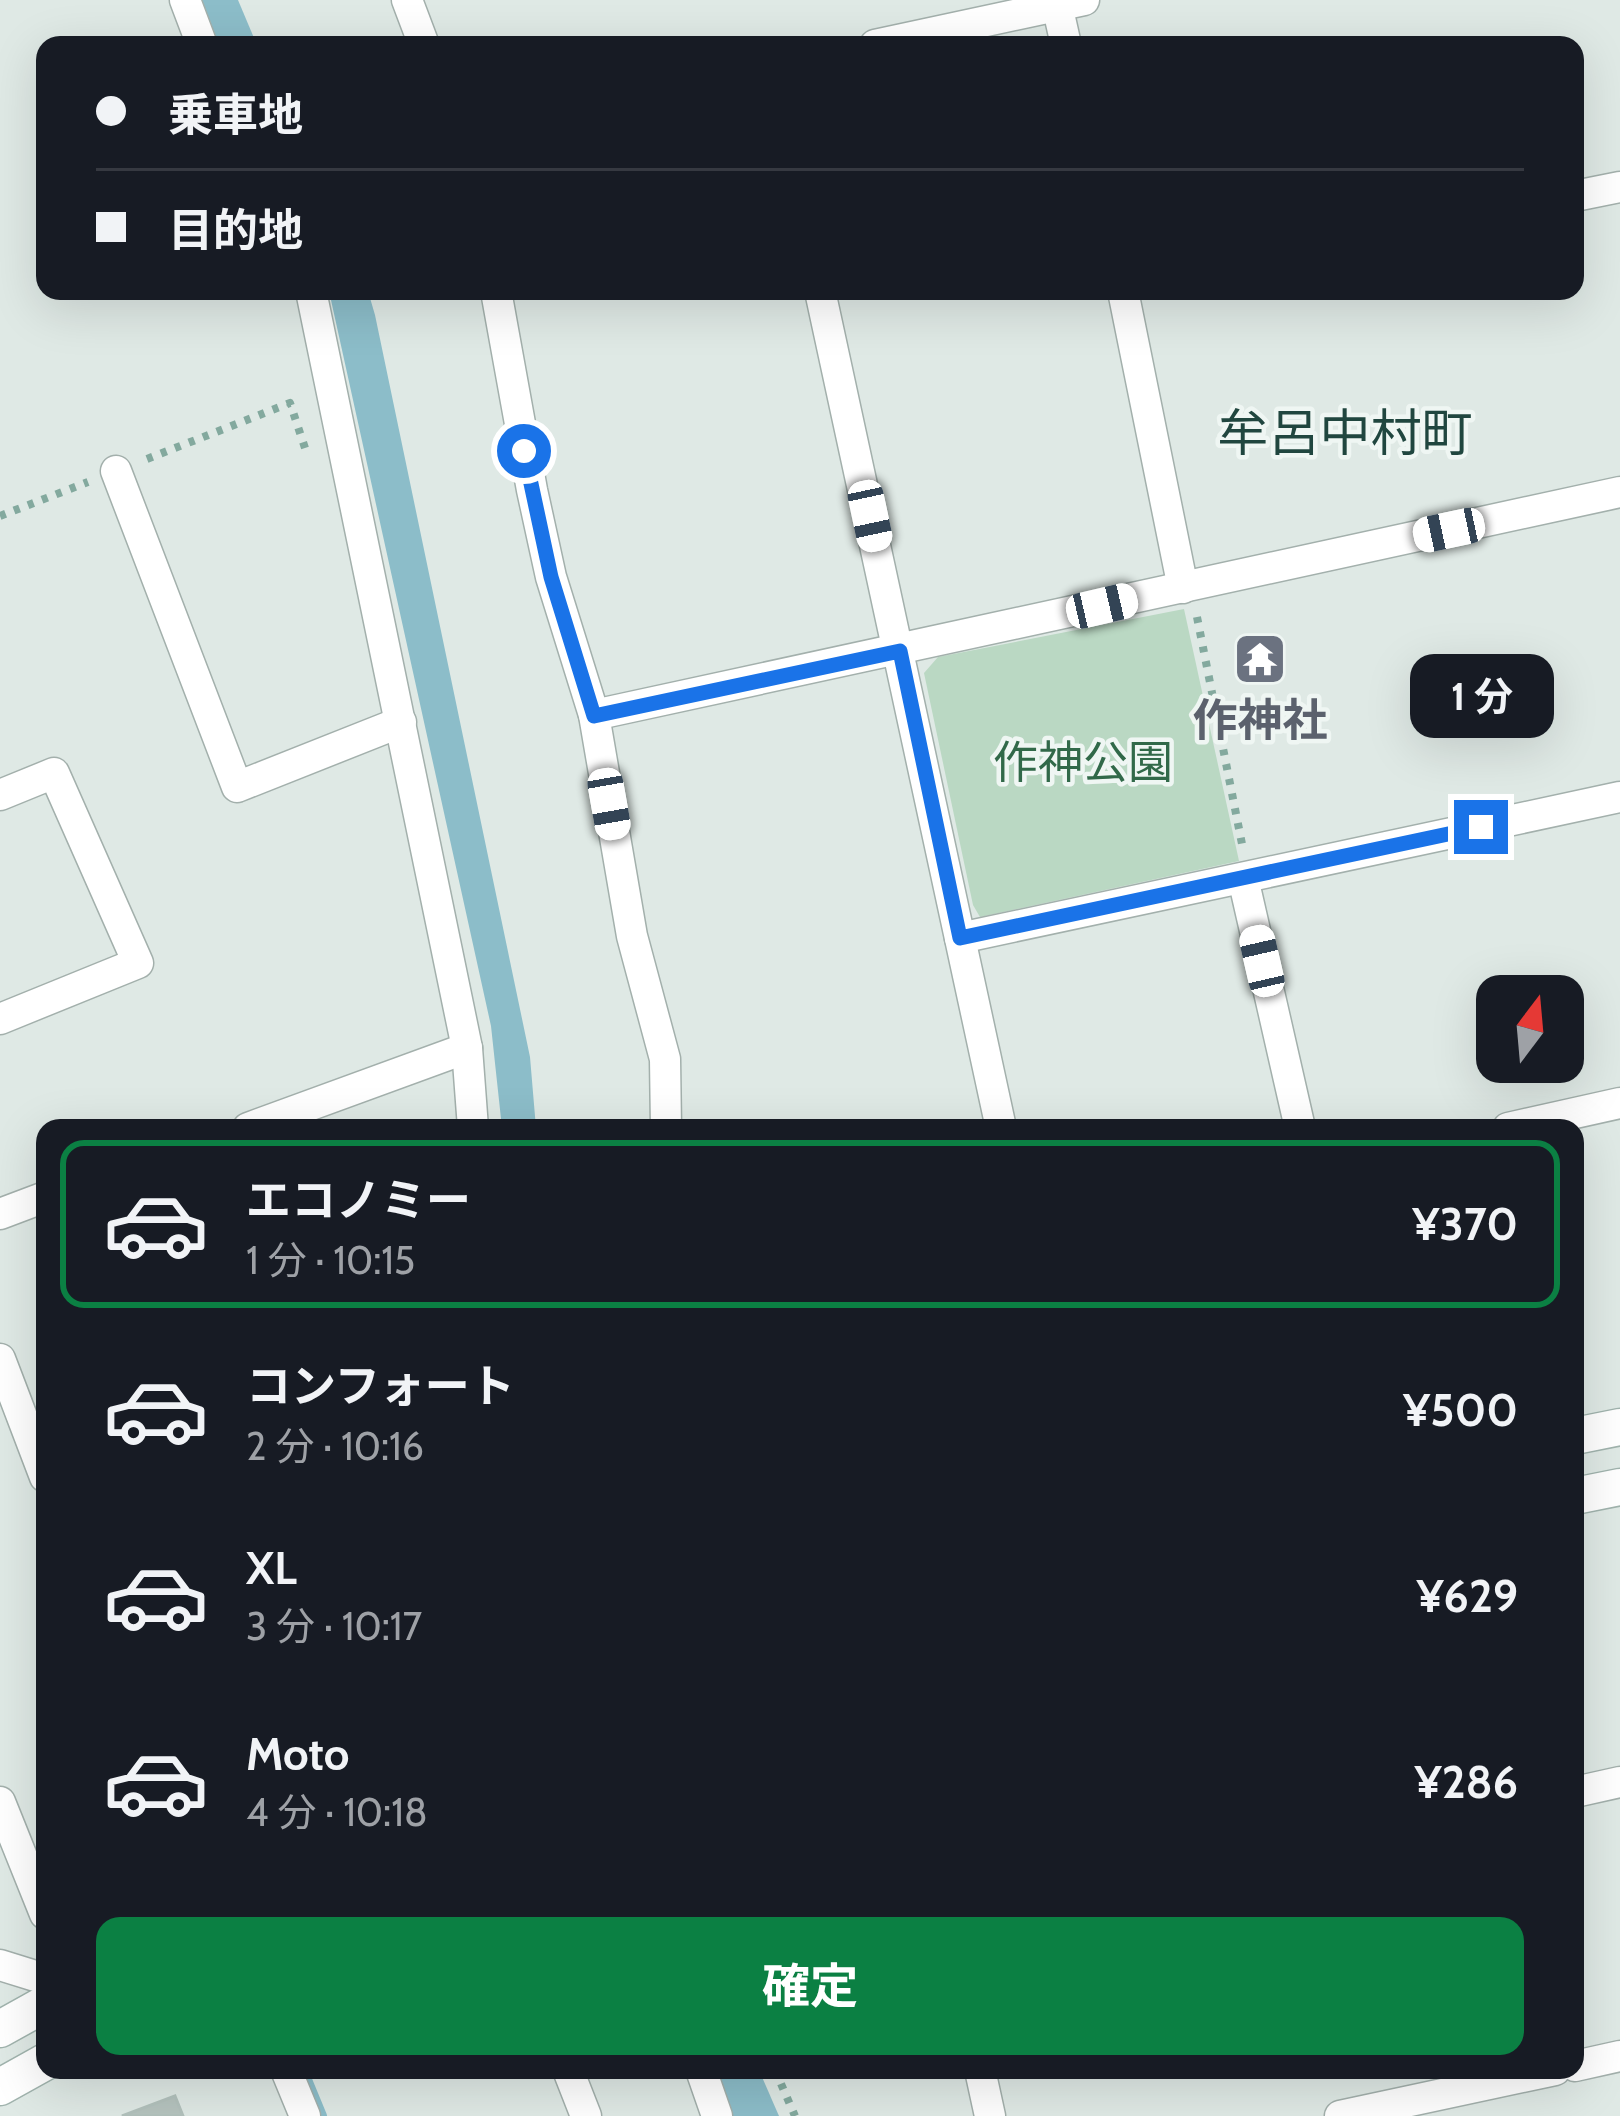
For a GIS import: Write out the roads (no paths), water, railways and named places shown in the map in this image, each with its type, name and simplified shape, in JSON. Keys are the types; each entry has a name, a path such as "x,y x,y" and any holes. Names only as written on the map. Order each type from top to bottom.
{"main road":[{"path":"1584,1434 1620,1427"},
{"path":"1584,1494 1620,1487"},
{"path":"0,2029 36,2009"},
{"path":"0,2087 36,2067"}],"street":[{"path":"185,0 199,36"},
{"path":"407,0 421,36"},
{"path":"915,36 1066,2 1066,36"},
{"path":"1584,194 1620,187"},
{"path":"313,300 467,1048 472,1119"},
{"path":"498,300 546,555 594,716 632,937 665,1059 666,1119"},
{"path":"822,300 999,1119"},
{"path":"1128,300 1188,587"},
{"path":"116,471 237,787 401,722"},
{"path":"594,716 1620,492"},
{"path":"0,795 54,773 138,963 0,1018"},
{"path":"960,938 1620,797"},
{"path":"1246,877 1298,1119"},
{"path":"273,1119 467,1048"},
{"path":"1548,1119 1620,1103"},
{"path":"0,1214 36,1200"},
{"path":"0,1359 36,1453"},
{"path":"1584,1790 1620,1782"},
{"path":"0,1802 36,1892"},
{"path":"0,1994 1,1966 36,1976"},
{"path":"1584,2064 1620,2056"},
{"path":"290,2079 304,2116"},
{"path":"572,2079 586,2116"},
{"path":"704,2079 717,2116"},
{"path":"982,2079 989,2116"},
{"path":"1340,2116 1490,2079"}],"water":[{"path":"202,0 238,0 253,36 216,36"},
{"path":"331,300 371,300 375,315 530,1057 535,1119 501,1119 491,1026"},
{"path":"718,2079 763,2079 779,2116 732,2116"}],"waterway":[{"path":"306,2079 321,2116"}],"place":[{"name":"作神社","path":"1260,659"}],"district":[{"name":"牟呂中村町","path":"1345,433"}],"park label":[{"name":"作神公園","path":"1083,762"}]}
